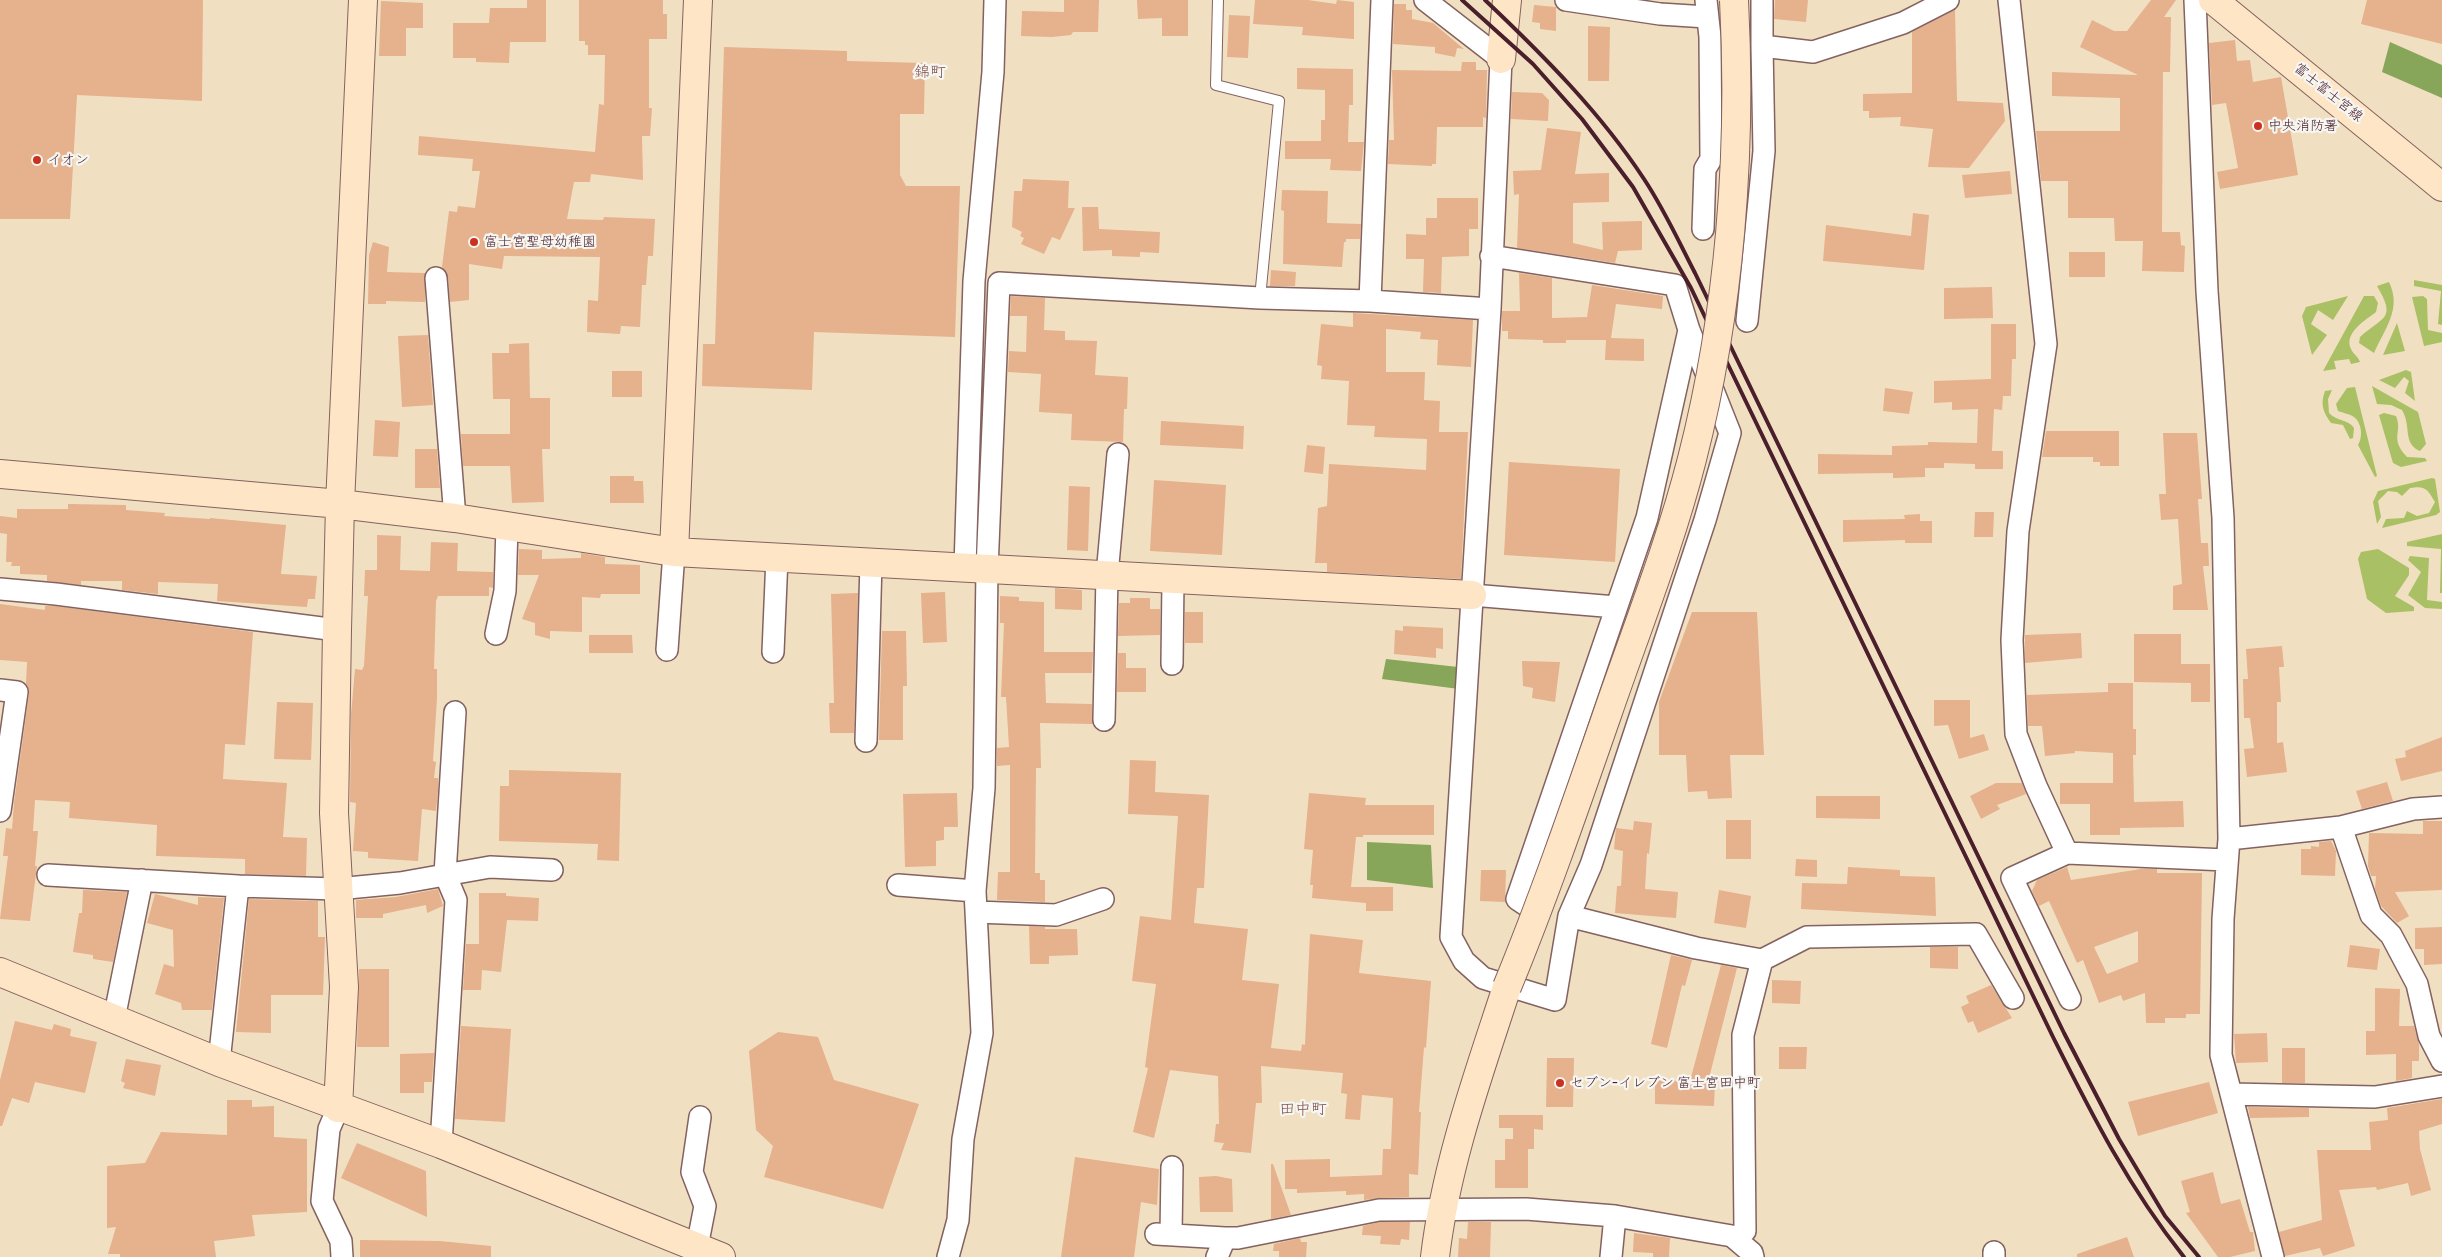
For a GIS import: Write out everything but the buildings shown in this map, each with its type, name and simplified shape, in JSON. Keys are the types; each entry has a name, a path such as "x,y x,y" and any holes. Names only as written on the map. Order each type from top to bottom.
{"street":[{"path":"342,1257 342,1241 322,1201 329,1129 338,1108 344,987 334,813 337,630 340,504 363,0"},
{"path":"667,650 674,552 698,0"},
{"path":"948,1257 958,1220 963,1140 982,1033 975,891 984,788 976,568 974,281 993,72 994,0"},
{"path":"1370,301 1382,0"},
{"path":"1425,0 1501,59"},
{"path":"1491,256 1676,285 1689,330 1730,433 1705,520 1591,865 1569,916 1555,1000 1507,987 1483,978 1464,961 1451,937 1490,309 1491,256 1501,59 1507,0"},
{"path":"1566,0 1707,9 1710,37 1711,159 1705,169 1703,229"},
{"path":"1435,1257 1440,1210 1463,1123 1507,987 1538,913 1668,544 1708,394 1726,266 1734,169 1737,45 1734,0"},
{"path":"1747,321 1764,151 1762,0"},
{"path":"1762,46 1813,52 1903,23 1948,0"},
{"path":"2009,0 2046,344 2018,531 2012,640 2016,734 2036,786 2067,853"},
{"path":"2195,0 2207,291 2223,518 2229,840 2226,860 2221,1055 2272,1257"},
{"name":"富士富士宮線","path":"2213,0 2442,187"},
{"path":"436,278 455,518"},
{"path":"976,568 1000,283 1260,298 1370,301 1490,309"},
{"path":"1538,913 1517,899 1647,518 1689,330"},
{"path":"1104,720 1107,575 1118,454"},
{"path":"0,474 340,504 455,518 674,552 1472,595 1616,607"},
{"path":"496,634 505,591 507,526"},
{"path":"773,652 776,558"},
{"path":"866,742 871,562"},
{"path":"1172,664 1173,579"},
{"path":"0,589 56,594 337,630"},
{"path":"0,690 17,692 0,811"},
{"path":"441,1144 456,900 445,874 455,712"},
{"path":"2229,840 2341,827 2413,808 2442,807"},
{"path":"2341,827 2371,914 2391,934 2417,984 2429,1036 2442,1061"},
{"path":"2070,999 2012,878 2067,853 2226,860"},
{"path":"48,875 238,886 337,889 400,883 490,867 552,870"},
{"path":"114,1019 142,880"},
{"path":"898,885 975,891"},
{"path":"219,1062 238,886"},
{"path":"976,912 1056,915 1103,899"},
{"path":"1569,916 1696,948 1762,960 1807,937 1976,934 2013,998"},
{"path":"1745,1231 1743,1035 1762,960"},
{"path":"0,972 219,1062 338,1108 441,1144 709,1252 705,1206 692,1172 700,1117"},
{"path":"2231,1094 2376,1097 2442,1086"},
{"path":"1172,1166 1164,1234 1221,1248 1238,1238 1379,1210 1526,1209 1615,1216 1732,1236 1752,1253 1752,1257"},
{"path":"1611,1257 1615,1216"}],"lane":[{"path":"1218,0 1216,85 1279,100 1260,298"}],"green space":[{"path":"2390,42 2442,65 2442,98 2382,72"},
{"path":"2414,280 2442,285 2442,325 2438,324 2441,291 2414,286"},
{"path":"2389,282 2393,292 2393,310 2374,353 2359,343 2360,337 2385,316 2386,305 2377,286"},
{"path":"2348,296 2333,320 2318,310 2311,324 2327,335 2312,355 2302,316 2306,307"},
{"path":"2364,296 2374,296 2378,303 2376,312 2357,327 2350,337 2351,349 2360,362 2351,364 2349,359 2334,361 2336,369 2323,371"},
{"path":"2423,296 2427,299 2428,330 2442,333 2442,342 2424,346 2412,297"},
{"path":"2397,323 2405,351 2383,355"},
{"path":"2406,370 2411,372 2415,401 2405,393 2409,381 2404,377 2395,388 2379,380"},
{"path":"2372,386 2418,412 2426,444 2420,451 2411,444 2402,410 2391,405 2377,404"},
{"path":"2355,387 2377,476 2375,477 2358,445 2361,434 2359,423 2352,416 2338,411 2336,404 2347,388"},
{"path":"2332,390 2328,399 2329,413 2354,428 2353,438 2350,439 2343,425 2331,423 2324,411 2323,400 2325,391"},
{"path":"2384,413 2396,416 2398,422 2397,440 2407,457 2425,458 2427,461 2401,467 2393,463 2379,415"},
{"path":"2432,478 2435,479 2440,512 2436,515 2382,528 2386,519 2404,518 2407,511 2417,516 2429,513 2435,502 2426,489 2420,487 2410,488 2402,496 2397,492 2388,491 2378,501 2381,517 2377,524 2373,502 2378,491"},
{"path":"2442,534 2442,593 2440,593 2441,549 2407,546 2407,542"},
{"path":"2378,549 2409,568 2409,575 2395,596 2414,607 2414,611 2386,613 2367,599 2358,559 2361,552"},
{"path":"2410,556 2429,558 2427,600 2442,602 2442,609 2425,608 2408,595 2421,572 2408,560"},
{"path":"1386,659 1458,667 1459,689 1382,679"},
{"path":"1367,842 1431,845 1433,888 1367,880"}],"railway":[{"path":"1462,0 1533,64 1582,119 1633,187 1691,288 2082,1095 2129,1178 2164,1231 2184,1257"},
{"path":"1485,0 1549,63 1590,107 1627,154 1658,202 1695,273 2064,1033 2119,1139 2165,1216 2199,1257"}],"place":[{"name":"中央消防署","path":"2258,126"},
{"name":"イオン","path":"37,160"},
{"name":"富士宮聖母幼稚園","path":"474,242"},
{"name":"セブン-イレブン 富士宮田中町","path":"1560,1083"}],"district":[{"name":"錦町","path":"930,73"},
{"name":"田中町","path":"1303,1110"}]}
